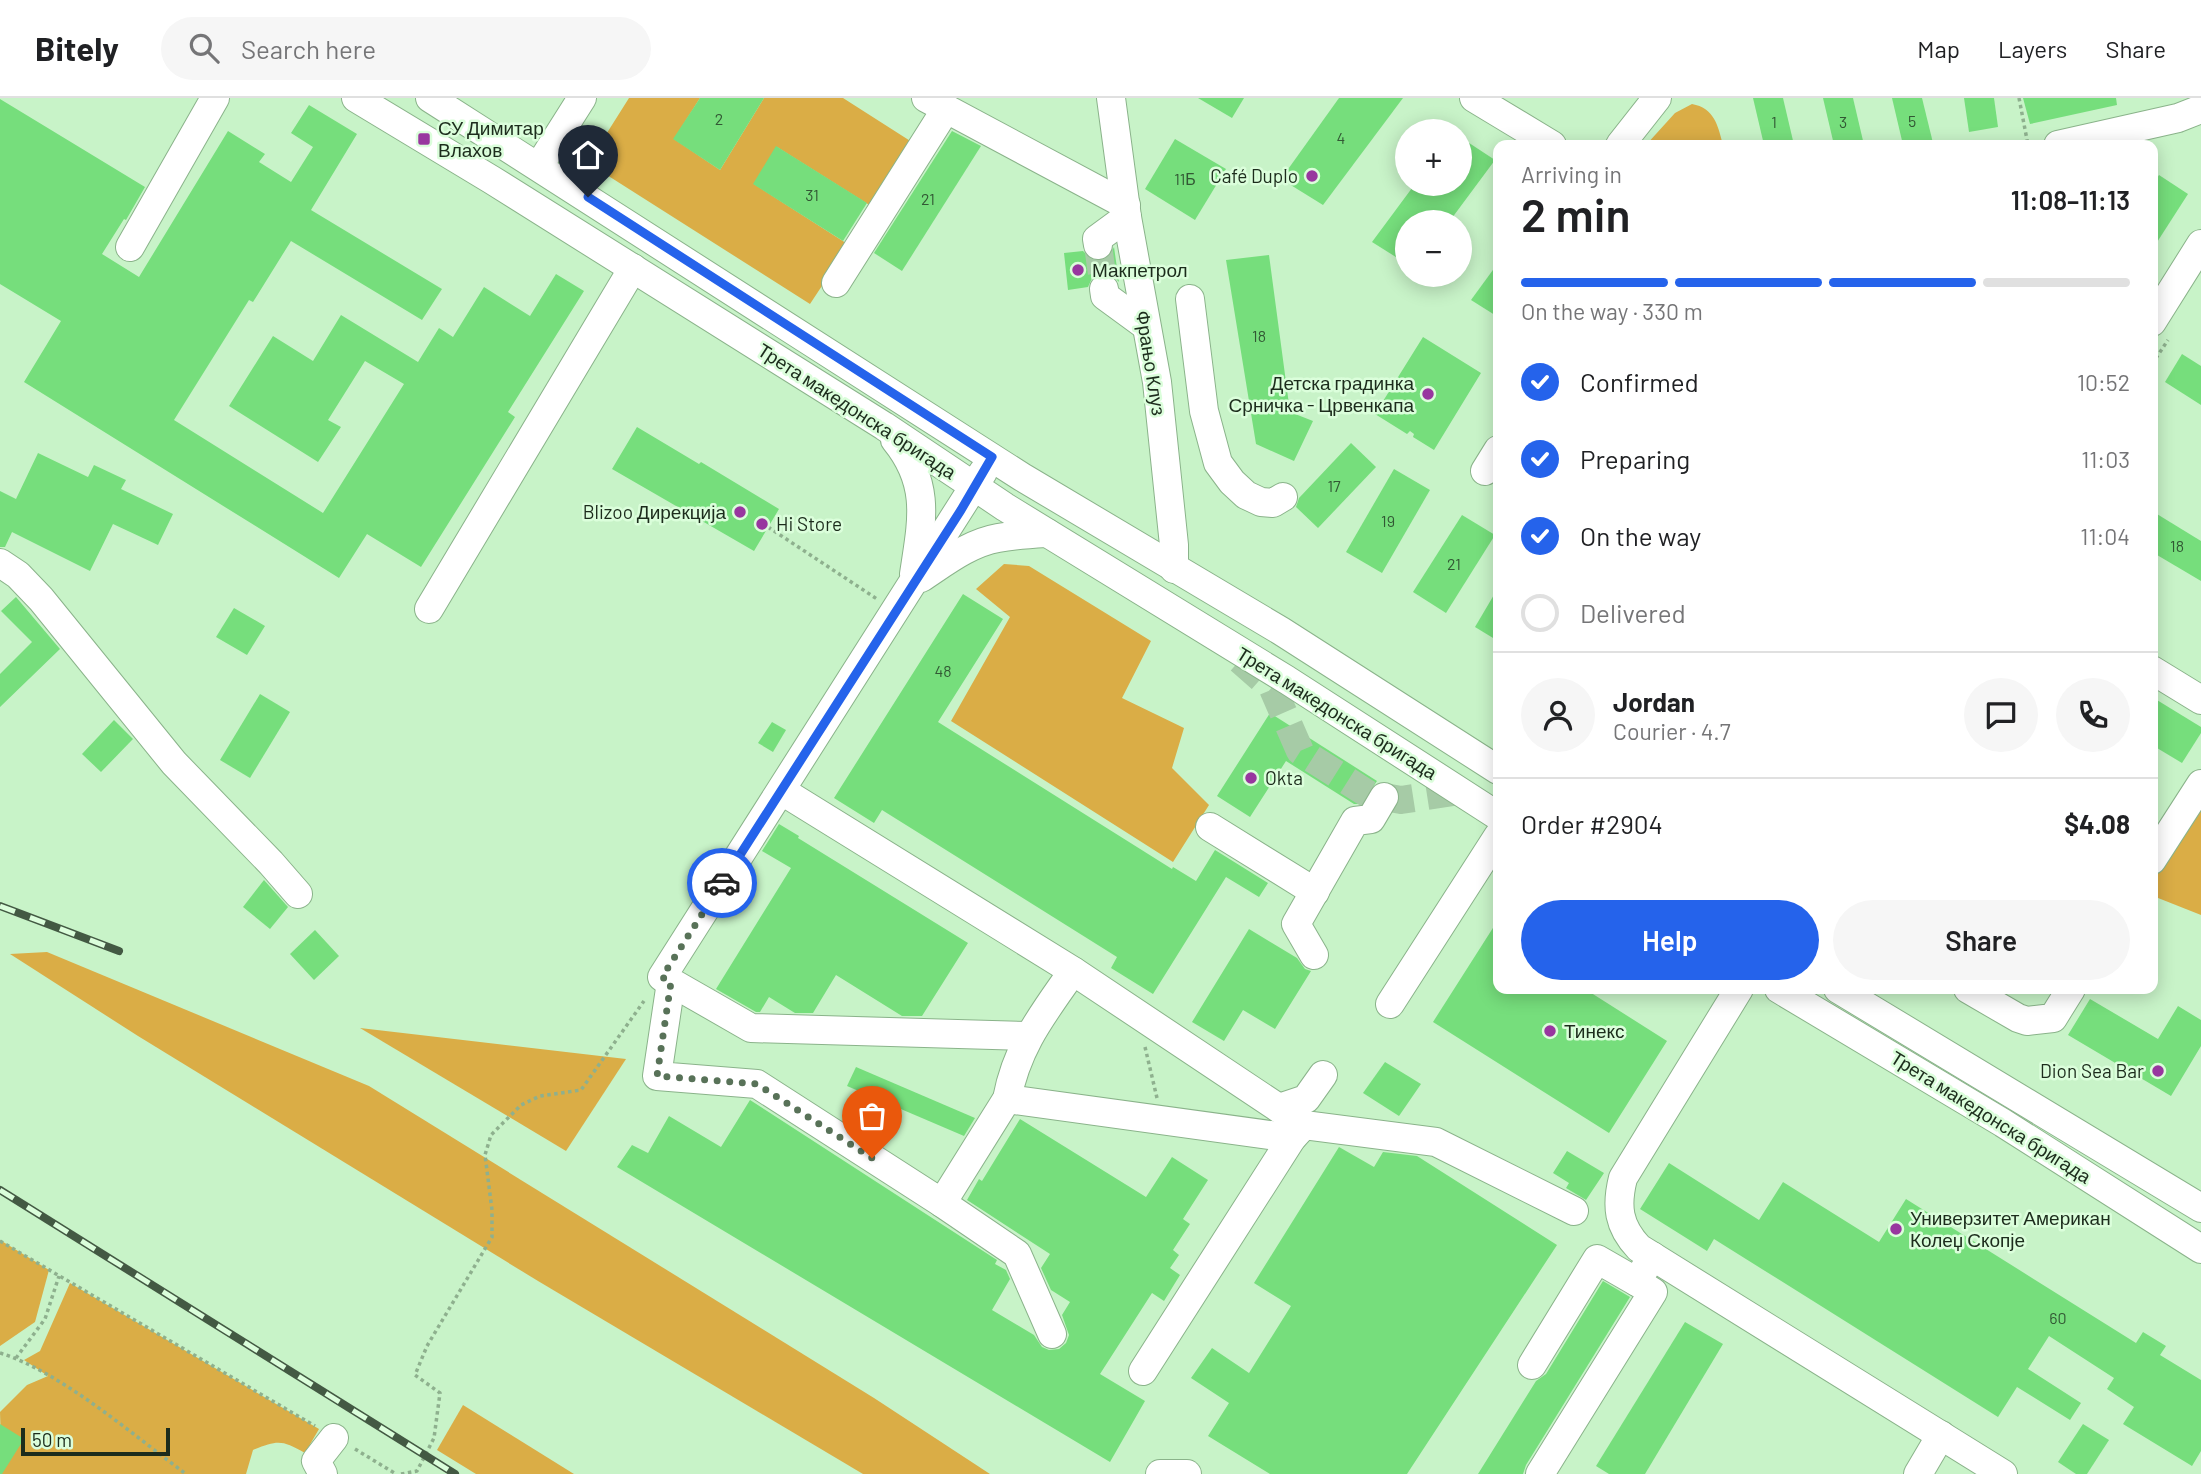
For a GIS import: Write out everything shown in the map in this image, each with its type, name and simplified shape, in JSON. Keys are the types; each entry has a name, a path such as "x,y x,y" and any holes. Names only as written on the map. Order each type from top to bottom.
{"street":[{"path":"130,247 215,98"},
{"name":"Трета македонска бригада","path":"356,98 633,268 884,426 1047,533 1287,680 1493,813"},
{"name":"Трета македонска бригада","path":"430,98 992,457 1174,557 1281,631 1493,767"},
{"path":"539,166 582,98"},
{"name":"Фрањо Клуз","path":"1111,98 1127,211 1157,382 1174,557"},
{"path":"1474,98 1544,140"},
{"path":"1624,140 1657,98"},
{"path":"836,283 936,104 1127,211 1097,239 1098,245"},
{"path":"2082,140 2195,117"},
{"path":"2158,312 2201,244"},
{"path":"429,608 633,268"},
{"path":"1104,289 1105,296 1146,327"},
{"path":"1190,299 1204,411 1218,463 1246,495 1261,502 1273,503 1283,497"},
{"path":"1157,382 1198,375"},
{"path":"884,426 908,458 920,486 923,502 912,583"},
{"path":"992,457 666,979 657,1076 757,1084 942,1203 1017,1254 1052,1334"},
{"path":"912,583 951,558 986,541 1047,533"},
{"path":"0,563 18,575 41,599 174,763 264,855 298,894"},
{"path":"2158,674 2201,699"},
{"path":"2158,851 2201,784"},
{"path":"782,791 1136,1011 1279,1108 1298,1131"},
{"path":"1314,955 1296,925 1355,821 1371,819 1384,797"},
{"path":"1210,827 1315,892"},
{"path":"1390,1004 1493,844"},
{"path":"942,1203 1007,1099 1010,1082 1028,1036 1073,971"},
{"path":"666,979 751,1028 1028,1036"},
{"path":"1736,994 1623,1178 1618,1197 1622,1225 1639,1248 2003,1474"},
{"name":"Трета македонска бригада","path":"1787,994 2003,1123 2201,1248"},
{"name":"Трета македонска бригада","path":"1847,994 2201,1208"},
{"path":"1977,994 2027,1021 2053,1018 2068,994"},
{"path":"1279,1108 1306,1099 1323,1075"},
{"path":"1007,1099 1163,1120 1436,1142 1574,1211"},
{"path":"1143,1371 1298,1131"},
{"path":"1637,1282 1652,1256"},
{"path":"1532,1365 1597,1259 1653,1292 1540,1474"},
{"path":"1918,1474 1941,1435"},
{"path":"323,1474 316,1461 334,1438"},
{"path":"1160,1474 1187,1474"}],"path":[{"path":"2019,98 2027,140"},
{"path":"768,527 896,611"},
{"path":"0,1241 399,1474 416,1471 434,1438 440,1393 415,1375 427,1346 492,1237 485,1155 491,1135 521,1105 540,1096 581,1090 666,979"},
{"path":"1136,1011 1163,1120"},
{"path":"16,1358 45,1319 59,1276"},
{"path":"0,1353 24,1360 91,1404 186,1474"}],"shaded area":[{"path":"629,98 700,98 674,139 720,170 764,98 843,98 915,144 871,206 777,147 754,184 849,245 810,304 588,163"},
{"path":"1692,104 1705,109 1714,118 1722,140 1651,140 1675,113"},
{"path":"1004,564 1029,566 1151,641 1122,698 1184,728 1172,768 1209,805 1173,862 951,721 1010,617 976,589"},
{"path":"2201,804 2201,915 2158,898 2158,873"},
{"path":"47,952 369,1086 874,1398 990,1474 863,1474 538,1281 138,1036 10,954"},
{"path":"360,1028 626,1059 566,1151"},
{"path":"0,1240 49,1270 35,1322 0,1346"},
{"path":"70,1283 319,1429 305,1453 280,1443 261,1447 253,1450 246,1474 2,1474 0,1412 27,1385 48,1376 24,1360 40,1351"},
{"path":"463,1405 574,1474 476,1474 437,1450"}],"building":[{"path":"700,98 764,98 720,170 673,139"},
{"path":"1198,98 1244,98 1232,118"},
{"path":"1339,98 1403,98 1323,205 1281,179"},
{"path":"1753,98 1783,98 1793,140 1763,140"},
{"path":"1823,98 1853,98 1863,140 1833,140"},
{"path":"1892,98 1922,98 1932,140 1902,140"},
{"path":"1964,98 1994,98 1998,127 1969,132"},
{"path":"2023,98 2116,98 2117,105 2030,124"},
{"path":"0,99 145,187 102,254 139,277 228,131 265,154 259,162 291,182 313,147 291,133 309,105 357,134 311,210 442,289 422,320 291,241 253,302 249,300 174,420 323,513 404,384 365,361 328,420 341,427 318,462 229,406 273,336 313,361 341,315 418,362 439,328 453,337 484,287 530,316 556,274 584,291 508,412 515,417 421,567 367,534 339,578 24,382 61,321 0,284"},
{"path":"952,131 981,146 902,271 874,253"},
{"path":"1175,139 1226,169 1195,220 1145,189"},
{"path":"1472,145 1493,159 1493,163 1472,191"},
{"path":"776,146 867,203 843,241 753,184"},
{"path":"2158,176 2188,194 2158,241"},
{"path":"1406,196 1468,196 1458,210 1396,210"},
{"path":"1395,211 1395,256 1372,242"},
{"name":"Макпетрол","path":"1114,247 1119,282 1111,274 1101,273 1093,276 1088,287 1068,290 1064,253 1083,251 1092,260 1100,261 1109,257"},
{"path":"1269,255 1290,412 1313,421 1294,461 1256,444 1226,260"},
{"path":"1493,270 1493,314 1471,300"},
{"name":"Детска градинка Срничка - Црвенкапа","path":"1423,337 1481,373 1434,450 1413,437 1414,434 1410,431 1407,434 1375,414"},
{"path":"2182,354 2201,366 2201,405 2165,382"},
{"path":"637,427 779,509 754,551 612,469"},
{"path":"1351,443 1376,467 1318,528 1296,507 1299,498"},
{"path":"38,453 88,477 94,465 126,480 121,489 173,514 158,545 113,524 90,571 12,532 5,547 0,547 0,491 16,499"},
{"path":"1394,469 1430,490 1382,573 1346,552"},
{"path":"1462,515 1493,534 1493,538 1446,613 1413,592"},
{"path":"2158,515 2201,541 2201,581 2158,556"},
{"path":"963,594 1003,619 938,722 1172,869 1173,867 1196,881 1215,850 1268,883 1259,897 1226,877 1153,994 1111,968 1117,957 882,810 874,823 834,798"},
{"path":"1493,596 1493,638 1475,627"},
{"path":"16,597 60,649 0,707 0,674 32,642 1,611"},
{"path":"234,608 265,626 247,655 216,637"},
{"path":"260,694 290,712 250,778 220,760"},
{"path":"2158,701 2201,727 2201,733 2182,763 2158,749"},
{"path":"1270,713 1377,781 1361,804 1354,804 1286,761 1250,817 1217,796"},
{"path":"114,720 133,739 101,772 82,754"},
{"path":"772,722 786,730 773,752 758,743"},
{"path":"779,824 968,943 922,1016 902,1016 836,975 813,1013 795,1013 769,997 760,1012 756,1012 716,989 791,868 762,851"},
{"path":"264,880 288,907 270,929 243,907"},
{"name":"Тинекс","path":"1493,928 1493,994 1593,994 1667,1041 1609,1133 1433,1022"},
{"path":"1249,929 1297,958 1305,969 1311,971 1275,1029 1243,1010 1224,1041 1192,1022"},
{"path":"315,930 339,956 314,980 290,954"},
{"name":"Dion Sea Bar","path":"2090,999 2158,1039 2178,1006 2201,1020 2201,1046 2171,1096 2068,1035"},
{"path":"1385,1062 1421,1084 1399,1116 1363,1093"},
{"path":"856,1067 975,1118 964,1136 847,1086"},
{"path":"750,1100 997,1260 995,1264 1006,1270 1010,1279 992,1310 1034,1335 1042,1347 1049,1350 1059,1349 1066,1343 1069,1335 1062,1315 1070,1302 1051,1290 1041,1268 1050,1254 967,1200 979,1179 982,1181 1020,1119 1146,1197 1172,1157 1208,1180 1183,1219 1190,1224 1173,1250 1179,1255 1170,1268 1180,1275 1164,1301 1152,1293 1100,1374 1145,1401 1110,1462 617,1167 632,1145 648,1153 669,1116 721,1147"},
{"path":"1339,1147 1374,1167 1383,1152 1417,1156 1557,1245 1407,1474 1270,1474 1208,1436 1229,1403 1191,1378 1212,1348 1249,1373 1291,1306 1254,1283"},
{"path":"1567,1151 1604,1173 1586,1200 1566,1188 1569,1183 1553,1173"},
{"path":"1669,1163 1759,1220 1783,1182 1879,1242 1906,1199 2136,1343 2143,1332 2166,1346 2160,1355 2201,1380 2201,1451 2192,1466 2123,1424 2134,1407 2107,1389 2114,1378 2049,1336 2028,1369 2081,1403 2070,1420 2017,1387 1998,1417 1714,1239 1707,1251 1640,1209"},
{"path":"1603,1281 1630,1297 1523,1474 1478,1474 1536,1381 1546,1374"},
{"path":"1685,1322 1723,1344 1645,1474 1609,1474 1596,1466"},
{"path":"0,1424 24,1439 2,1474 0,1474"},
{"path":"2083,1424 2109,1440 2087,1474 2076,1474 2058,1462"}],"tunnel":[{"path":"1098,245 1104,289"},
{"path":"1240,660 1273,689 1300,751 1368,794 1401,800 1459,791"}],"railway":[{"path":"0,906 119,951"},
{"path":"0,1190 455,1474"}],"way so far":[{"path":"722,883 662,977 671,982 657,1076 757,1084 872,1158"}],"place":[{"name":"СУ Димитар Влахов","path":"424,139"},
{"name":"Café Duplo","path":"1312,176"},
{"name":"Макпетрол","path":"1078,270"},
{"name":"Детска градинка Срничка - Црвенкапа","path":"1428,394"},
{"name":"Blizoo Дирекција","path":"740,512"},
{"name":"Hi Store","path":"762,524"},
{"name":"Okta","path":"1251,778"},
{"name":"Тинекс","path":"1550,1031"},
{"name":"Dion Sea Bar","path":"2158,1071"},
{"name":"Универзитет Американ Колеџ Скопје","path":"1896,1229"}],"route":[{"path":"588,197 992,457 961,510 722,883"}]}
